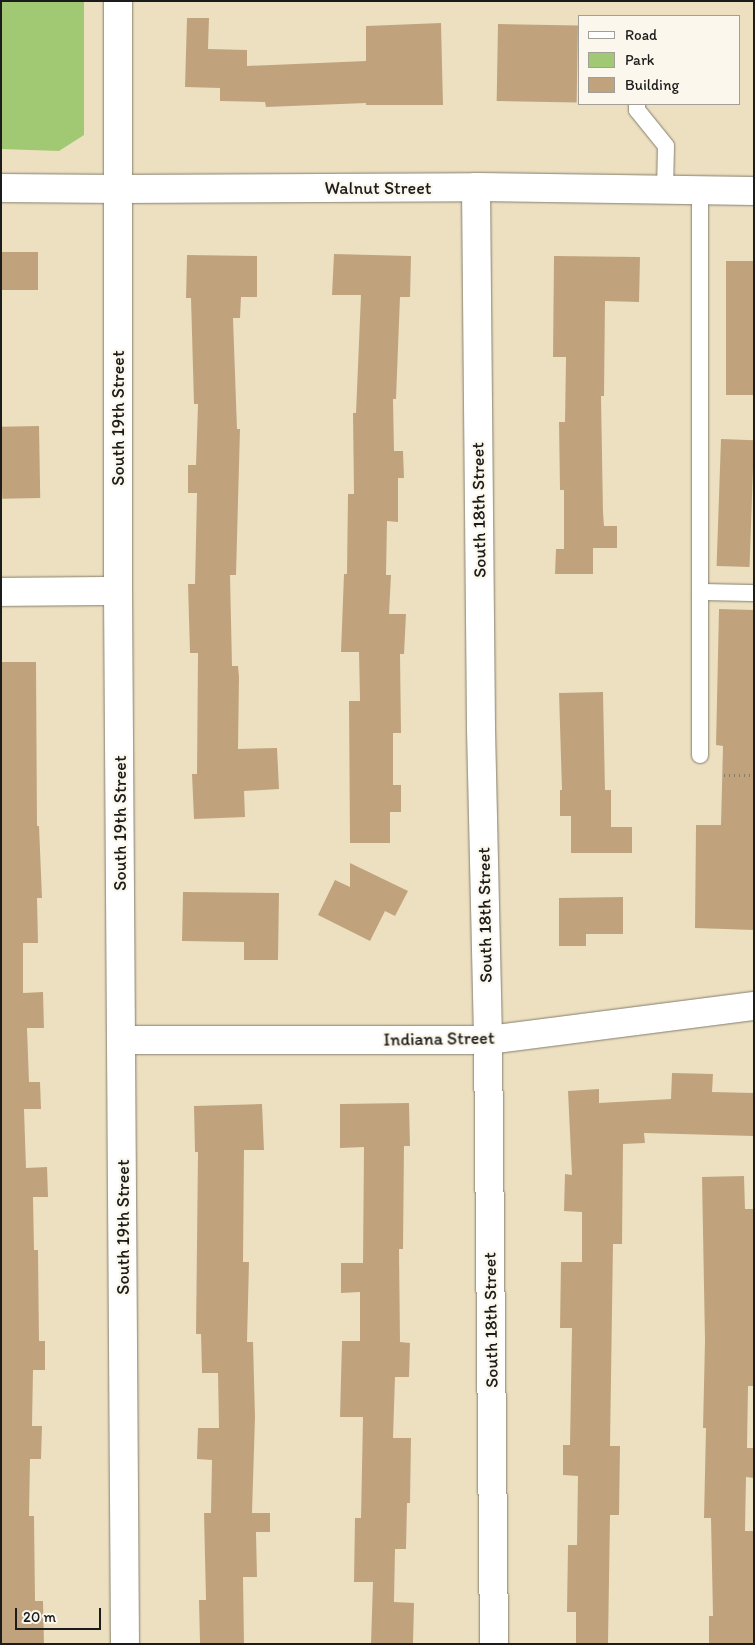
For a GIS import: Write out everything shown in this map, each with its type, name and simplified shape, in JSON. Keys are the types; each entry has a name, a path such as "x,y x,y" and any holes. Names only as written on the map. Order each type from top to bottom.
{"street":[{"name":"South 19th Street","path":"118,1 118,591 125,1644"},
{"name":"Walnut Street","path":"1,188 476,187 754,191"},
{"name":"South 18th Street","path":"476,187 481,729 488,1040 494,1644"},
{"path":"1,592 118,591"},
{"name":"Indiana Street","path":"122,1040 488,1040 754,1006"}],"lane":[{"path":"637,105 637,110 666,146 665,190"},
{"path":"700,190 700,756"},
{"path":"700,592 754,593"}],"path":[{"path":"724,775 754,775"}],"green space":[{"path":"1,1 84,1 84,135 59,151 1,149"}],"building":[{"path":"187,18 209,18 208,49 247,50 247,66 366,61 366,26 441,23 443,105 366,105 366,103 266,107 265,102 220,101 220,88 185,87"},
{"path":"498,24 578,25 577,102 497,101"},
{"path":"1,252 38,252 38,290 1,290"},
{"path":"334,254 411,256 410,297 400,297 396,399 393,399 394,451 403,451 404,478 398,478 398,522 387,521 386,575 391,575 389,614 406,614 404,654 400,654 401,733 393,733 393,785 401,785 401,812 390,812 390,843 350,843 349,701 360,701 359,652 341,652 344,574 347,574 348,494 354,494 353,413 356,413 361,295 332,295"},
{"path":"187,255 257,256 257,297 241,297 240,318 233,318 237,429 240,429 236,575 230,575 232,666 238,666 239,677 238,749 277,748 279,789 244,791 245,817 194,819 192,774 197,774 198,653 190,653 188,584 195,584 197,493 188,493 188,465 196,465 198,404 194,404 191,298 186,298"},
{"path":"554,256 640,257 639,302 605,301 604,396 601,396 603,512 604,526 617,526 617,548 593,548 593,574 555,574 556,549 564,549 564,490 560,490 559,422 565,422 566,357 553,357"},
{"path":"726,261 754,261 754,395 726,395"},
{"path":"39,426 40,498 2,499 1,427"},
{"path":"721,439 754,440 750,567 717,566"},
{"path":"719,609 754,610 754,930 695,928 696,825 721,825 723,746 716,745"},
{"path":"1,662 36,662 37,826 39,826 42,898 37,898 38,943 23,943 23,993 43,992 44,1028 27,1028 29,1082 40,1082 41,1109 24,1109 26,1168 47,1167 48,1197 33,1197 34,1250 38,1250 39,1341 45,1341 45,1370 33,1370 32,1426 42,1426 41,1459 30,1459 29,1516 34,1516 35,1601 43,1601 44,1644 1,1644"},
{"path":"603,692 605,790 611,790 611,827 632,827 632,853 571,853 571,816 560,816 560,790 562,790 559,693"},
{"path":"350,863 408,891 395,916 385,911 370,941 318,915 335,880 350,887"},
{"path":"183,892 279,893 278,960 244,960 244,942 182,941"},
{"path":"623,897 623,934 586,934 586,946 559,946 559,898"},
{"path":"672,1073 713,1074 712,1092 754,1093 754,1136 644,1133 645,1143 623,1144 622,1244 613,1244 610,1446 620,1446 619,1515 610,1515 608,1644 576,1644 576,1612 567,1612 568,1545 577,1545 578,1476 563,1475 563,1445 570,1445 572,1328 560,1328 561,1262 582,1262 582,1212 564,1211 565,1174 572,1175 568,1091 599,1089 599,1103 671,1099"},
{"path":"409,1103 410,1146 404,1146 403,1249 399,1249 400,1342 410,1343 409,1377 395,1377 393,1438 411,1438 410,1503 407,1503 406,1549 395,1549 394,1602 414,1603 413,1644 371,1644 373,1582 354,1582 355,1518 361,1518 363,1417 340,1417 342,1341 360,1341 360,1292 341,1293 341,1263 363,1263 364,1147 340,1148 340,1104"},
{"path":"262,1104 264,1150 244,1150 243,1262 249,1262 247,1342 253,1342 255,1417 252,1513 270,1513 270,1532 256,1532 257,1577 243,1577 244,1644 200,1644 199,1600 206,1600 204,1513 211,1513 212,1460 197,1459 198,1428 219,1428 218,1373 202,1373 201,1334 196,1334 198,1152 195,1152 194,1106"},
{"path":"744,1176 745,1209 754,1209 754,1386 748,1386 747,1448 754,1448 754,1478 746,1477 745,1531 754,1531 754,1644 709,1644 709,1616 713,1616 711,1518 704,1518 706,1428 703,1428 705,1341 702,1177"}]}
